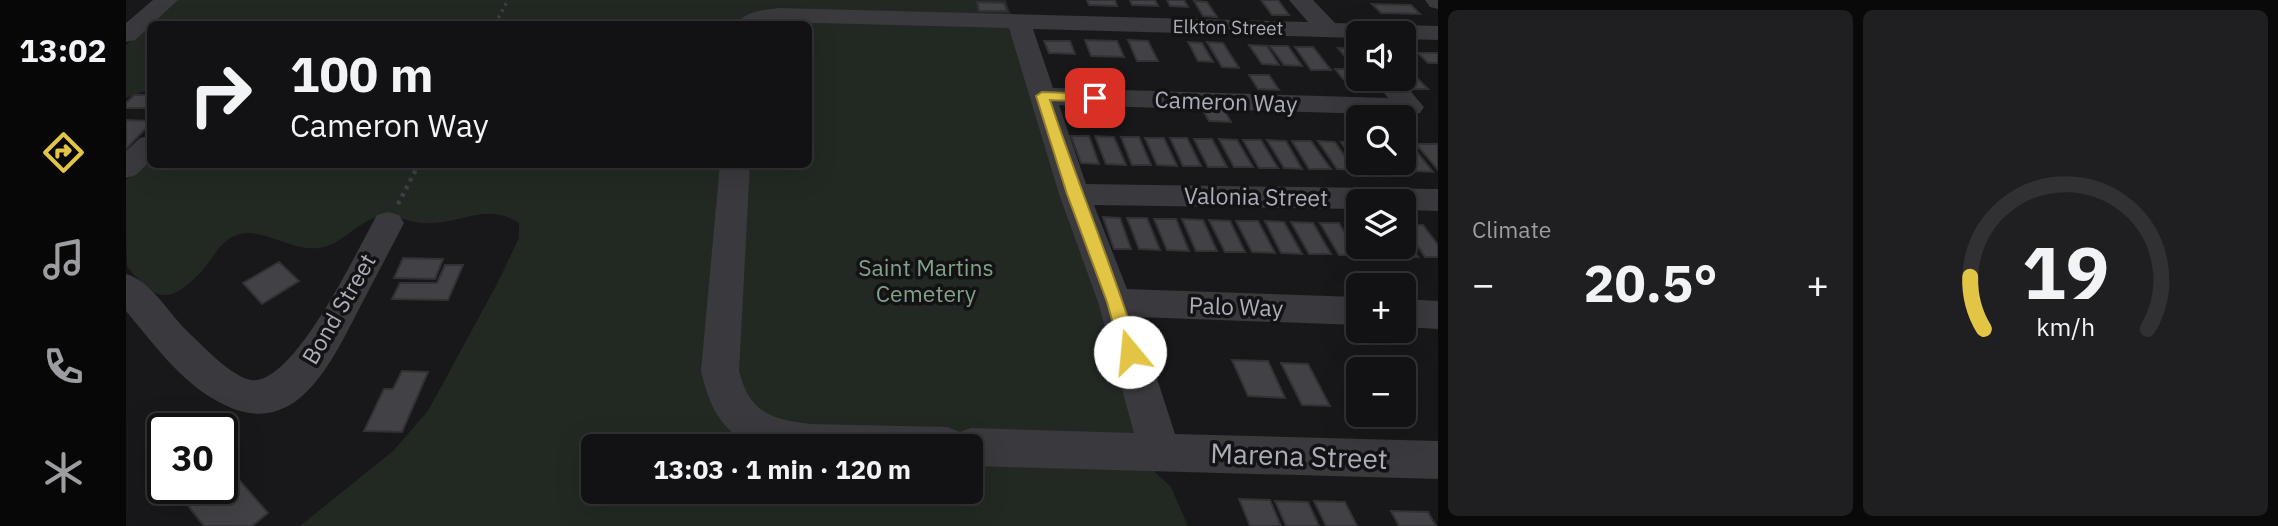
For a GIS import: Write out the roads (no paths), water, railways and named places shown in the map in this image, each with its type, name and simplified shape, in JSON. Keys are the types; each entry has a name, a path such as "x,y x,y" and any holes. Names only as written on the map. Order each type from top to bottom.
{"street":[{"path":"126,35 166,0"},
{"path":"1300,0 1343,35"},
{"name":"Elkton Street","path":"755,21 779,15 1343,35 1438,33"},
{"path":"1018,22 1074,194 1115,302 1160,452"},
{"name":"Cameron Way","path":"1042,96 1410,107 1396,91"},
{"path":"126,168 147,148"},
{"path":"735,168 720,371 722,391 730,405 755,428 770,434"},
{"name":"Valonia Street","path":"1074,194 1438,200"},
{"name":"Bond Street","path":"126,287 212,379 242,397 263,398 282,389 315,358 388,223"},
{"name":"Palo Way","path":"1115,302 1346,312"},
{"path":"1416,314 1438,315"},
{"name":"Marena Street","path":"983,447 1438,460"}],"park label":[{"name":"Saint Martins Cemetery","path":"926,281"}]}
